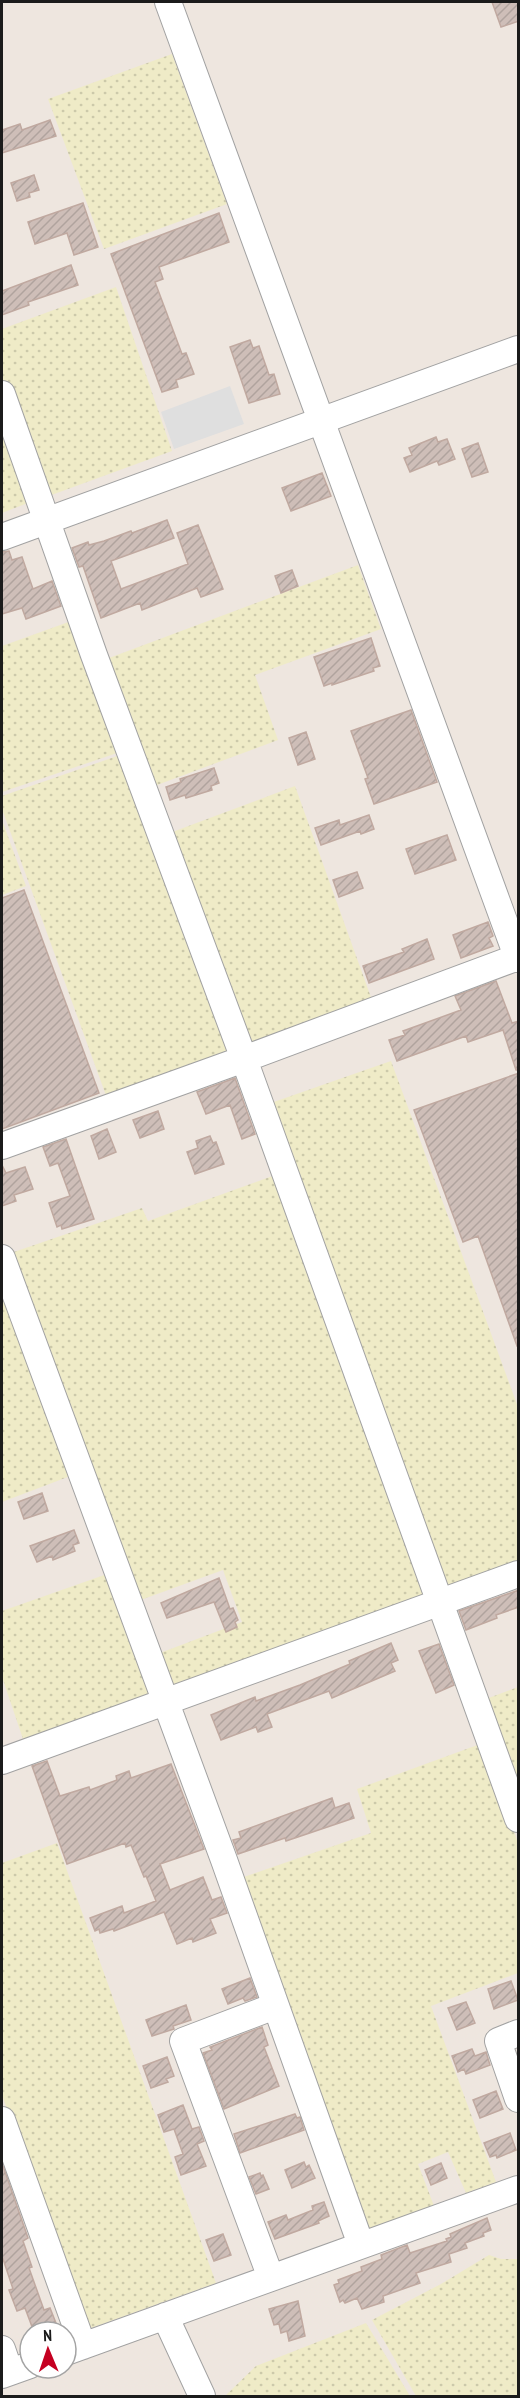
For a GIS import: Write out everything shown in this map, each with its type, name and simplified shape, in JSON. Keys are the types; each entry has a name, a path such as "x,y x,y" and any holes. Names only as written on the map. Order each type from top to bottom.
{"street":[{"path":"2,1146 518,958 168,2"},
{"path":"2,537 519,348"},
{"path":"2,394 46,521 519,1819"},
{"path":"2,1258 166,1702 362,2245"},
{"path":"2,1761 519,1574"},
{"path":"271,2278 183,2041 275,2006"},
{"path":"519,2033 498,2041 519,2099"},
{"path":"2,2120 65,2320"},
{"path":"78,2348 519,2189"},
{"path":"165,2316 202,2397"}],"shaded area":[{"path":"172,54 227,204 104,249 48,99"},
{"path":"116,287 172,451 46,497 2,377 2,329"},
{"path":"230,386 244,424 174,449 161,412"},
{"path":"2,414 33,501 2,513"},
{"path":"358,565 381,629 255,675 278,740 149,788 101,661"},
{"path":"74,620 123,751 2,792 2,646"},
{"path":"126,753 236,1056 108,1101 2,809 2,796"},
{"path":"295,786 373,1003 244,1052 167,834"},
{"path":"2,820 26,886 2,895"},
{"path":"391,1061 518,1407 518,1562 441,1592 268,1104"},
{"path":"278,1174 427,1598 175,1692 160,1653 242,1622 223,1570 138,1601 11,1253 142,1208 148,1221"},
{"path":"2,1273 73,1475 2,1502"},
{"path":"110,1573 154,1692 24,1742 2,1677 2,1611"},
{"path":"518,1687 518,1791 486,1699"},
{"path":"483,1743 518,1843 518,1973 431,2006 496,2182 466,2193 448,2152 418,2164 434,2206 363,2231 238,1879 371,1833 357,1789"},
{"path":"57,1843 216,2283 91,2328 84,2324 2,2095 2,1863"},
{"path":"489,2255 501,2259 518,2259 518,2396 416,2396 372,2320 441,2284"},
{"path":"366,2323 410,2396 225,2396 256,2366"}],"building":[{"path":"492,2 519,2 519,21 501,27"},
{"path":"50,120 56,136 2,153 2,130 20,124 22,130"},
{"path":"34,175 39,190 29,193 30,197 17,201 11,183"},
{"path":"83,203 98,247 74,255 67,233 35,244 28,222"},
{"path":"219,213 229,242 159,267 163,279 155,282 182,354 186,353 194,374 176,380 178,387 162,392 111,254"},
{"path":"71,265 78,285 28,302 29,305 2,315 2,291"},
{"path":"250,340 253,348 259,346 269,375 274,374 280,394 249,403 230,347"},
{"path":"436,437 438,442 447,439 455,459 439,465 437,461 410,472 404,458 412,455 409,448"},
{"path":"478,443 488,472 472,477 462,449"},
{"path":"322,473 331,496 291,511 282,488"},
{"path":"167,520 174,538 111,561 121,589 188,564 177,533 198,525 223,589 201,597 197,588 142,610 140,603 101,618 83,566 79,567 72,548 88,542 89,545 104,541 131,531 132,533"},
{"path":"9,551 12,560 22,557 33,589 52,581 61,606 26,619 22,608 2,614 2,552"},
{"path":"292,570 298,586 281,593 275,576"},
{"path":"371,638 380,666 373,668 374,671 324,686 314,657"},
{"path":"411,710 437,782 374,804 365,779 368,778 351,731"},
{"path":"306,732 315,759 298,765 289,738"},
{"path":"214,768 219,783 211,786 212,790 170,800 166,787 181,782 180,779"},
{"path":"369,815 374,829 361,834 360,831 321,845 315,828 339,820 340,825"},
{"path":"447,835 456,860 415,874 406,849"},
{"path":"357,872 363,888 339,897 333,880"},
{"path":"24,890 99,1093 2,1129 2,898"},
{"path":"488,922 493,936 489,938 493,946 461,958 453,935"},
{"path":"427,939 434,959 369,983 363,966 404,952 402,949"},
{"path":"496,981 512,1023 519,1021 519,1070 516,1070 503,1030 468,1042 466,1036 397,1061 389,1040 405,1035 403,1031 461,1010 455,996"},
{"path":"519,1073 519,1345 517,1346 478,1236 463,1242 414,1110"},
{"path":"235,1078 255,1134 242,1139 230,1105 206,1114 197,1092"},
{"path":"158,1111 164,1129 140,1138 133,1120"},
{"path":"107,1129 116,1152 99,1159 91,1136"},
{"path":"210,1136 213,1143 216,1142 224,1164 195,1174 187,1152 198,1148 196,1141"},
{"path":"66,1139 94,1219 62,1229 61,1225 57,1227 49,1203 70,1196 58,1163 50,1166 43,1147"},
{"path":"2,1165 6,1173 25,1167 33,1189 14,1195 16,1201 2,1206"},
{"path":"42,1493 48,1511 24,1519 18,1502"},
{"path":"74,1530 79,1543 73,1545 75,1551 53,1560 52,1556 37,1562 30,1546"},
{"path":"219,1578 230,1609 233,1608 238,1620 235,1622 237,1627 226,1632 214,1602 167,1618 161,1603"},
{"path":"519,1590 519,1607 496,1615 497,1618 466,1630 459,1611"},
{"path":"391,1643 398,1660 391,1663 395,1671 332,1698 329,1691 267,1714 272,1727 258,1732 256,1727 221,1740 211,1715 255,1697 256,1701 300,1685 350,1664 349,1661"},
{"path":"439,1644 454,1685 436,1693 419,1651"},
{"path":"47,1761 60,1796 89,1787 90,1790 117,1780 116,1776 129,1771 131,1778 171,1764 204,1849 160,1864 170,1890 203,1877 212,1900 221,1897 227,1913 210,1919 216,1933 193,1942 192,1938 177,1944 164,1912 114,1931 113,1929 100,1933 99,1929 95,1931 90,1918 122,1906 124,1913 156,1901 131,1845 126,1847 125,1843 67,1864 32,1766"},
{"path":"332,1798 335,1808 349,1803 354,1818 286,1841 285,1838 238,1854 233,1840 241,1838 239,1832"},
{"path":"250,1978 257,1997 245,2001 243,1998 228,2004 222,1989"},
{"path":"511,1981 518,2000 494,2009 488,1989"},
{"path":"466,2002 475,2023 457,2030 448,2008"},
{"path":"186,2005 191,2020 173,2026 174,2029 152,2036 146,2020"},
{"path":"262,2027 268,2045 264,2047 279,2086 224,2109 203,2053 212,2050 210,2047"},
{"path":"472,2049 475,2056 486,2052 490,2065 466,2074 464,2069 458,2072 452,2056"},
{"path":"167,2057 174,2076 166,2079 168,2082 151,2088 143,2066"},
{"path":"496,2091 503,2109 480,2118 473,2100"},
{"path":"183,2105 192,2129 199,2127 204,2141 197,2144 206,2166 181,2175 175,2157 183,2154 174,2129 164,2132 158,2115"},
{"path":"295,2114 297,2118 300,2117 304,2130 240,2153 234,2134"},
{"path":"510,2133 516,2150 497,2158 496,2155 490,2157 484,2143"},
{"path":"304,2162 306,2167 309,2165 315,2178 292,2188 285,2170"},
{"path":"2,2163 28,2238 23,2241 32,2267 29,2268 44,2310 50,2308 55,2320 30,2320 25,2308 17,2311 9,2290 13,2289 2,2256"},
{"path":"441,2163 447,2178 431,2185 425,2170"},
{"path":"260,2173 269,2189 256,2194 249,2177"},
{"path":"324,2202 329,2216 318,2221 319,2223 275,2239 268,2222 286,2215 288,2220 313,2210 312,2206"},
{"path":"487,2218 491,2230 483,2233 484,2236 465,2243 467,2248 449,2254 451,2262 416,2273 420,2283 383,2296 384,2302 362,2309 357,2298 345,2303 343,2300 340,2302 334,2285 339,2283 338,2280 362,2271 361,2267 382,2259 381,2255 407,2245 410,2253 447,2241 446,2239 451,2237 450,2234"},
{"path":"223,2234 231,2255 214,2261 206,2240"},
{"path":"298,2301 305,2336 289,2341 287,2331 281,2333 279,2324 274,2325 269,2309"}]}
